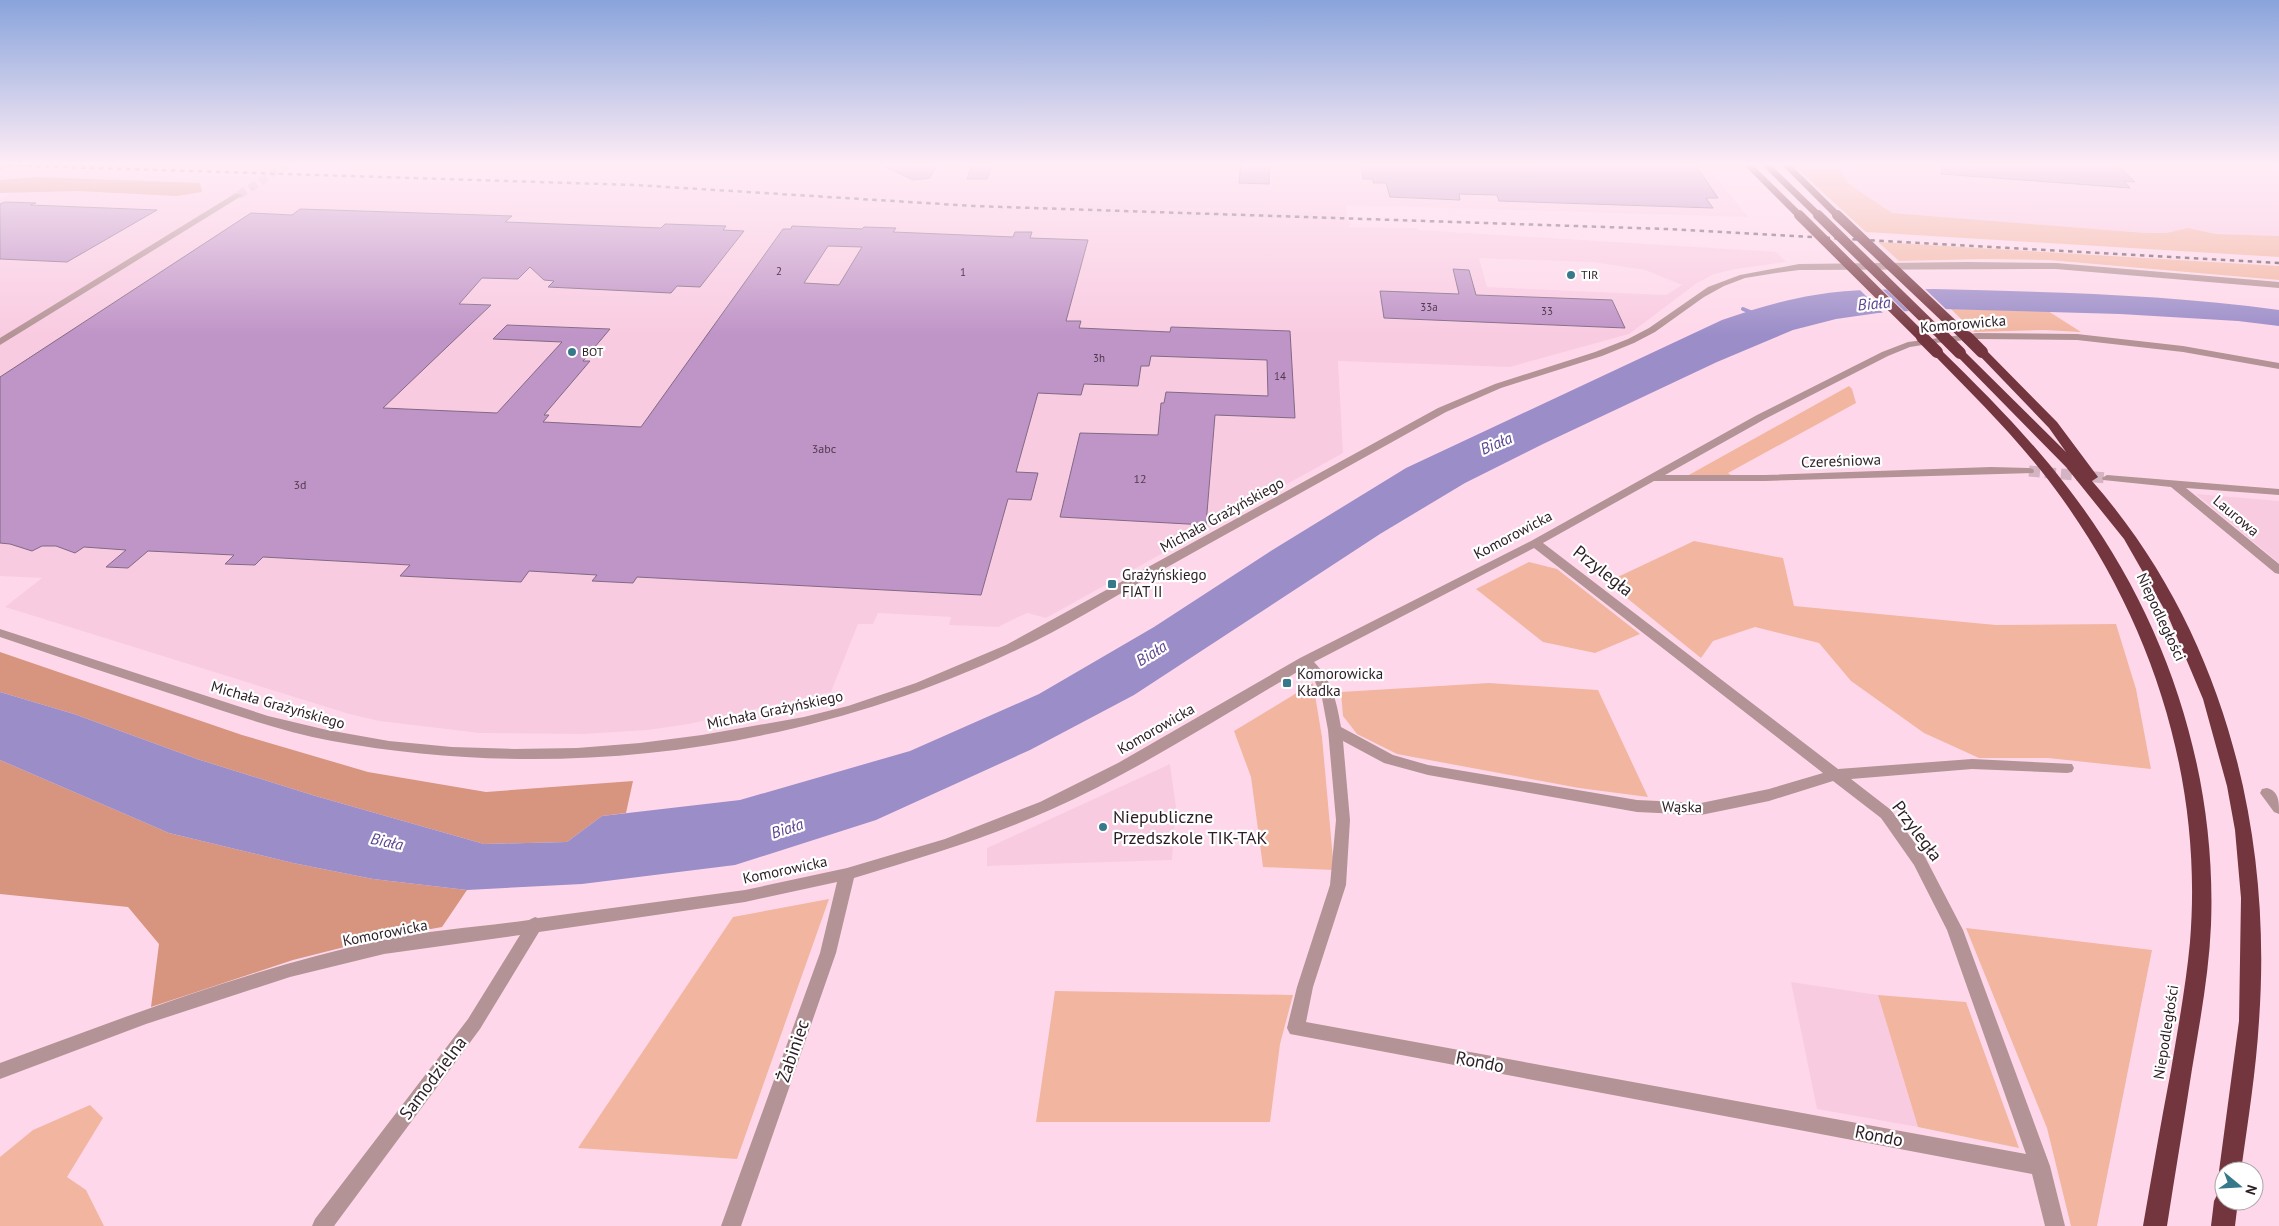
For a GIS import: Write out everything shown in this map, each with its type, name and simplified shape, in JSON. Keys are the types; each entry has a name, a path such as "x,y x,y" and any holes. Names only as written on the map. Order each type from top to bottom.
{"highway":[{"name":"Niepodległości","path":"1803,220 1937,352 2041,463 2095,535 2118,574 2144,625 2164,674 2183,733 2194,791 2201,857 2201,922 2194,997 2155,1226"},
{"name":"Niepodległości","path":"1823,220 2041,433 2116,519 2158,584 2184,633 2208,686 2227,747 2240,806 2250,876 2249,1019 2231,1161"},
{"path":"1843,220 1982,352 2053,425 2100,489 2116,519"},
{"path":"2223,1226 2225,1211"}],"street":[{"path":"0,342 198,220"},
{"name":"Michała Grażyńskiego","path":"0,633 266,720 308,732 356,741 430,751 524,755 636,749 718,738 828,716 948,675 1011,648 1442,410 1497,386 1585,359 1634,340 1657,328 1710,289 1733,279 1764,271 1799,267 2004,265 2106,269 2279,285"},
{"name":"Komorowicka","path":"0,1071 145,1017 290,970 384,947 534,924 745,896 847,874 949,844 1046,806 1123,767 1305,661 1535,543 1761,417 1885,354 1908,346 1935,340 2024,335 2077,337 2183,349 2279,366"},
{"name":"Czereśniowa","path":"1653,478 1765,478 1991,470 2030,471"},
{"path":"2106,478 2279,492"},
{"name":"Laurowa","path":"2175,484 2279,570"},
{"name":"Przyległa","path":"1535,543 1886,814 1920,861 1955,930 2040,1166 2054,1226"},
{"name":"Rondo","path":"1305,661 1319,675 1329,698 1335,730 1343,820 1338,885 1305,987 1296,1028 2040,1166"},
{"name":"Wąska","path":"1335,730 1389,759 1428,770 1636,806 1701,809 1769,795 1836,775 1972,764 2067,768"},
{"path":"2268,792 2279,808"},
{"name":"Żabiniec","path":"732,1226 828,954 847,874"},
{"name":"Samodzielna","path":"322,1226 474,1024 534,924"}],"shaded area":[{"path":"0,220 1347,220 1351,224 1348,227 1418,228 1418,230 1776,252 1786,262 1714,274 1697,283 1629,334 1510,367 1338,361 1343,453 1046,618 1027,613 998,627 949,625 951,617 878,613 873,624 858,624 831,692 689,724 648,730 584,734 479,733 379,721 349,714 5,607 42,578 0,576","holes":["1479,258 1593,262 1645,270 1682,285 1666,295 1487,287"]},
{"path":"1853,220 1984,220 2146,233 2166,233 2188,228 2216,234 2279,236 2279,257 1866,232"},
{"path":"1984,220 2279,220 2279,236 2216,234 2188,228 2166,233"},
{"path":"1878,242 2279,266 2279,280 2049,260 1899,261"},
{"path":"1951,309 2048,311 2081,332 2045,330 1974,332"},
{"path":"1849,386 1852,389 1856,403 1728,473 1731,475 1687,476"},
{"path":"2196,494 2279,501 2279,563"},
{"path":"1694,541 1783,558 1794,606 1996,625 2116,624 2136,689 2151,769 2048,758 1979,758 1924,733 1851,681 1819,643 1755,627 1713,641 1701,658 1607,582"},
{"path":"1529,562 1557,569 1640,634 1595,653 1543,642 1476,589"},
{"path":"0,652 242,735 368,772 486,792 633,781 626,813 602,816 567,842 484,844 312,795 197,759 74,714 0,692"},
{"path":"1313,683 1322,737 1334,870 1263,867 1251,777 1234,731"},
{"path":"1489,683 1598,690 1648,797 1579,788 1397,754 1357,734 1343,716 1341,692"},
{"path":"0,760 169,833 293,863 373,879 467,890 442,927 376,939 293,960 151,1007 159,944 128,907 0,894"},
{"name":"Niepubliczne Przedszkole TIK-TAK","path":"1170,764 1176,807 1172,860 987,866 987,848"},
{"path":"829,899 737,1159 578,1148 733,917"},
{"path":"1966,928 2152,950 2097,1226 2071,1226 2047,1128"},
{"path":"1791,982 1878,995 1918,1127 1817,1109"},
{"path":"1055,991 1293,995 1280,1044 1270,1122 1036,1122"},
{"path":"1878,995 1966,1002 2019,1148 1918,1127"},
{"path":"90,1105 103,1118 67,1177 86,1190 104,1226 0,1226 0,1157 33,1130"}],"water":[{"name":"Biała","path":"1934,289 2020,291 2193,300 2279,310 2279,326 2238,321 2120,314 1941,309 1878,313 1836,319 1793,330 1717,362 1465,483 1380,534 1134,695 1030,750 876,820 735,865 582,884 467,890 373,879 293,863 169,833 0,760 0,692 74,714 197,759 312,795 484,844 567,842 602,816 740,800 910,751 1039,694 1154,627 1274,549 1406,468 1722,320 1779,302 1830,293"}],"pier":[{"path":"1857,287 1880,287 1907,314 1885,315"},
{"path":"1884,287 1923,287 1949,312 1911,313"}],"building":[{"path":"0,220 139,220 67,262 0,259"},
{"path":"240,220 507,220 505,222 661,228 665,224 726,226 723,230 744,231 700,287 677,286 671,293 548,287 554,281 544,280 530,267 518,279 482,278 459,304 491,305 383,408 497,413 562,342 493,339 507,325 610,329 583,361 590,361 544,415 549,415 543,422 641,427 783,229 791,229 792,226 862,229 864,227 896,228 893,232 1013,237 1015,232 1032,232 1030,238 1088,240 1066,321 1081,321 1079,328 1170,332 1171,327 1290,331 1295,418 1215,415 1206,525 1060,517 1080,433 1158,435 1161,403 1164,403 1166,392 1268,396 1267,360 1151,356 1149,366 1141,366 1138,386 1084,384 1081,395 1038,393 1016,472 1038,473 1031,500 1008,499 981,595 637,577 633,583 592,581 597,575 529,571 521,582 400,576 410,565 263,557 255,565 225,564 234,555 148,551 128,568 106,567 126,550 84,547 75,553 56,546 42,546 32,551 0,543 0,377","holes":["828,246 862,247 839,285 804,283"]},
{"path":"1453,269 1469,270 1476,295 1612,300 1625,328 1384,318 1380,291 1459,294"}],"waterway":[{"path":"1743,309 1755,314"}],"tunnel":[{"path":"2029,471 2107,478"}],"railway":[{"path":"1402,220 1666,229 2279,263"}],"place":[{"name":"TIR","path":"1571,275"},
{"name":"BOT","path":"572,352"},
{"name":"Grażyńskiego FIAT II","path":"1112,584"},
{"name":"Komorowicka Kładka","path":"1287,683"},
{"name":"Niepubliczne Przedszkole TIK-TAK","path":"1103,827"}]}
